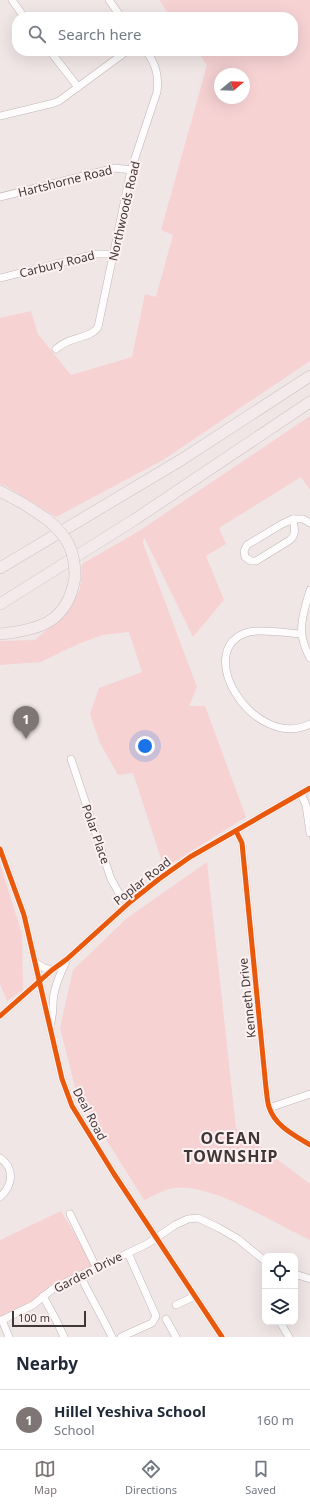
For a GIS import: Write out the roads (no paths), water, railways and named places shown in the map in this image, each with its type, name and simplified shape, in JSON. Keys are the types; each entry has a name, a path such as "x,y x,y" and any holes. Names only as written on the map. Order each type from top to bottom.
{"highway":[{"path":"0,568 181,460 310,376"},
{"path":"0,604 147,511 310,402"},
{"path":"0,492 24,504 57,528 68,542 75,563 74,586 61,611 50,621 31,630 0,634"}],"street":[{"path":"12,0 20,12"},
{"path":"109,0 117,12"},
{"path":"54,56 78,87"},
{"path":"0,116 54,103 120,56"},
{"name":"Northwoods Road","path":"56,349 66,341 91,334 96,330 114,254 131,170 158,92 156,68 149,56"},
{"name":"Hartshorne Road","path":"0,197 115,168 131,170"},
{"name":"Carbury Road","path":"0,278 96,254 114,254"},
{"path":"293,519 295,532 294,536 290,540 256,560 251,561 245,557 244,551 248,545 282,524 293,519 303,520 310,523"},
{"path":"310,590 302,616 301,634 310,658"},
{"path":"301,634 256,631 244,634 230,646 225,657 225,665 228,680 236,694 242,703 257,717 275,727 286,729 295,729 310,724"},
{"name":"Polar Place","path":"71,759 112,879 120,895 130,902"},
{"name":"Poplar Road","path":"0,1016 39,981 67,959 130,902 181,863 310,788"},
{"path":"301,794 306,805 310,834"},
{"name":"Kenneth Drive","path":"236,831 242,843 269,1108 280,1125 310,1145"},
{"name":"Deal Road","path":"0,849 20,901 62,1079 72,1106 114,1174 222,1337"},
{"path":"49,1026 52,1019 56,985 67,959"},
{"path":"35,962 44,968 52,970"},
{"path":"269,1108 310,1094"},
{"path":"0,1158 10,1170 10,1184 0,1196"},
{"path":"70,1214 96,1267"},
{"name":"Garden Drive","path":"1,1320 30,1307 42,1296 58,1286 128,1253 188,1219 198,1218 238,1239 262,1259"},
{"path":"121,1337 152,1323 156,1316 128,1253"},
{"path":"80,1275 93,1301 98,1306 112,1337"},
{"path":"298,1275 310,1279"},
{"path":"42,1296 64,1337"},
{"path":"176,1305 194,1296"},
{"path":"166,1319 176,1337"},
{"path":"1,1320 9,1337"},
{"path":"282,1325 289,1337"}],"place":[{"name":"Hillel Yeshiva School","path":"26,739"}],"district":[{"name":"OCEAN TOWNSHIP","path":"231,1147"}]}
